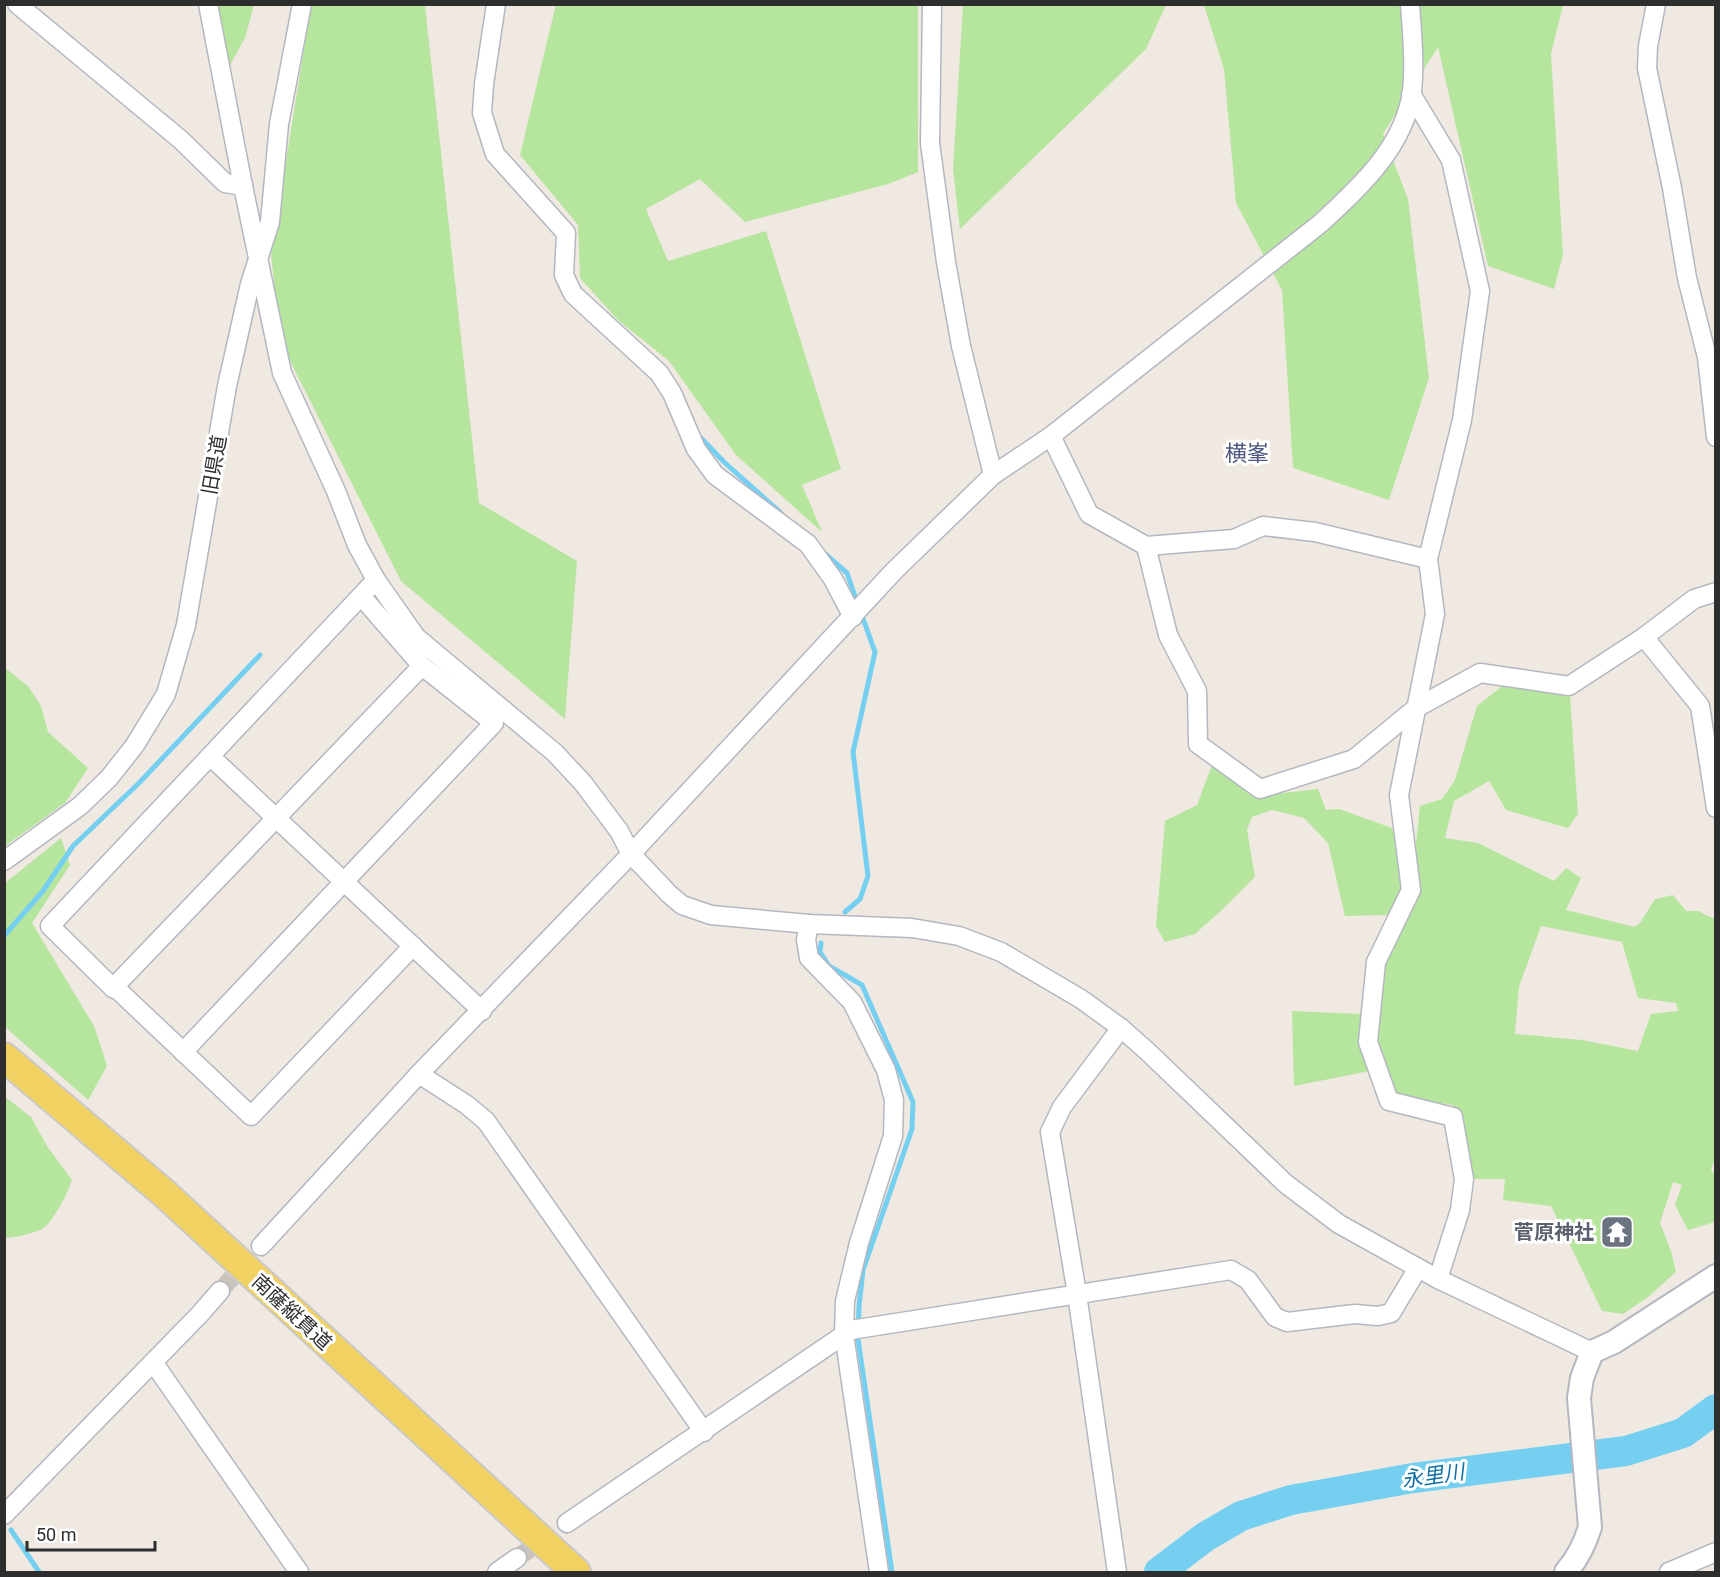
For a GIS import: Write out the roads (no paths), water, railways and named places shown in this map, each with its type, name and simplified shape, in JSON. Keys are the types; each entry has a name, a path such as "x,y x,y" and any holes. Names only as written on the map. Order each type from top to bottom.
{"main road":[{"name":"南薩縦貫道","path":"4,1057 165,1194 576,1572"}],"street":[{"path":"17,4 181,140 225,183 243,186"},
{"path":"208,4 282,373 336,491 357,544 376,580 416,636 555,753 583,783 619,831 631,854 669,894 682,905 711,915 809,924 912,928 960,936 1001,952 1081,999 1121,1028 1286,1184 1339,1224 1438,1279 1592,1352"},
{"name":"旧県道","path":"4,861 80,806 109,778 135,745 166,694 186,625 227,386 250,284 270,222 279,124 302,4"},
{"path":"496,4 484,84 483,113 495,154 566,233 564,275 573,294 659,373 672,393 696,449 716,475 808,544 859,610"},
{"path":"932,4 930,143 946,262 961,346 993,475"},
{"path":"261,1246 419,1074 631,854 894,571 993,475 1051,436 1321,223 1349,197 1386,156 1401,128 1411,94 1413,36 1410,4"},
{"path":"1656,4 1648,46 1647,68 1672,188 1687,278 1711,360 1716,437"},
{"path":"1411,94 1451,160 1480,291 1462,420 1428,559 1435,614 1399,795 1411,890 1376,962 1368,1042 1389,1101 1453,1118 1464,1179 1460,1210 1438,1279"},
{"path":"1051,436 1089,514 1146,546 1234,539 1263,525 1315,532 1428,559"},
{"path":"1146,546 1168,635 1197,691 1198,744 1260,789 1354,759 1416,708 1480,673 1569,686 1644,637 1694,599 1716,592"},
{"path":"376,580 50,926 251,1116 413,946"},
{"path":"183,1052 494,723 422,666 362,597"},
{"path":"1644,637 1700,706 1716,808"},
{"path":"113,988 422,666"},
{"path":"211,757 482,1011"},
{"path":"809,924 806,940 809,958 852,1002 886,1070 894,1100 893,1136 859,1243 845,1301 853,1330 879,1572"},
{"path":"1117,1572 1077,1294 1050,1132 1062,1107 1121,1028"},
{"path":"419,1074 467,1105 486,1121 704,1432"},
{"path":"567,1523 853,1330 1232,1270 1248,1280 1275,1317 1287,1322 1355,1314 1378,1316 1391,1313 1418,1268"},
{"path":"1566,1572 1585,1544 1590,1527 1579,1398 1582,1378 1592,1352 1614,1342 1716,1276"},
{"path":"4,1515 220,1291"},
{"path":"153,1362 299,1572"},
{"path":"1669,1572 1716,1552"},
{"path":"497,1572 517,1558"}],"waterway":[{"path":"699,436 724,462 781,513"},
{"path":"823,552 847,573 858,605"},
{"path":"845,912 860,899 868,876 853,752 875,652 861,613"},
{"path":"4,936 43,891 73,846 139,783 260,655"},
{"path":"821,943 820,952 829,966 862,985 913,1102 912,1129 863,1270 859,1306 858,1339 892,1572"},
{"name":"永里川","path":"1159,1572 1205,1537 1241,1516 1291,1500 1413,1478 1626,1451 1683,1433 1716,1409"},
{"path":"11,1530 39,1572"}],"tunnel":[{"path":"220,1291 261,1246"},
{"path":"517,1558 567,1523"}],"place":[{"name":"菅原神社","path":"1617,1232"}],"district":[{"name":"横峯","path":"1247,453"}]}
